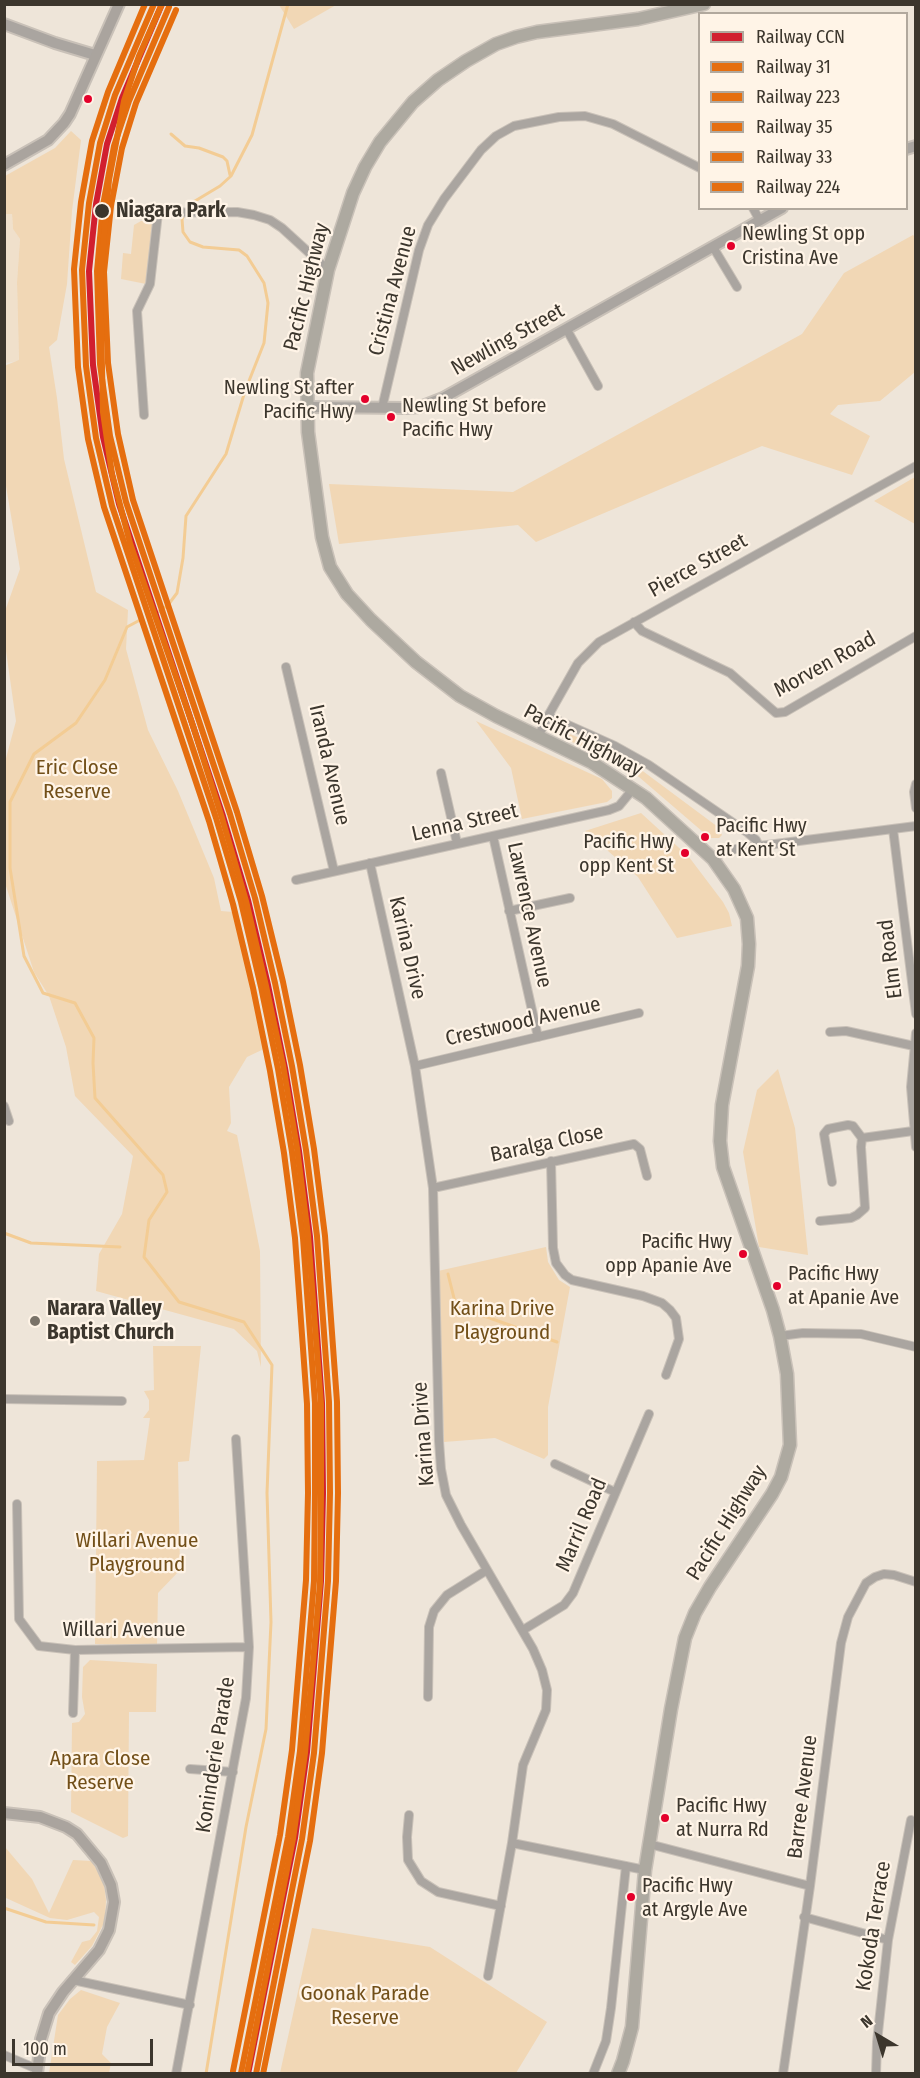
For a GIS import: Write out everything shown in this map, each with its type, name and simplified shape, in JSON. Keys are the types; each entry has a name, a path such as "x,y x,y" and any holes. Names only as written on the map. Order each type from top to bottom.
{"main road":[{"path":"4,165 48,140 70,114 119,4"},
{"name":"Pacific Highway","path":"618,2073 627,2050 632,2027 645,1870 685,1638 695,1613 710,1587 772,1494 786,1461 790,1433 787,1374 780,1336 723,1167 720,1141 722,1105 748,966 747,918 734,889 713,859 687,833 633,789 591,762 478,707 435,678 371,620 337,581 325,553 322,537 306,407 307,373 309,354 328,270 343,220 365,166 394,124 413,102 438,80 466,61 496,44 516,37 537,32 638,19 704,4"},
{"path":"4,1813 40,1817 66,1827 85,1842 107,1876 114,1902 109,1929 99,1950 63,1992 49,2013 41,2039 37,2071"}],"street":[{"path":"4,24 95,55"},
{"name":"Cristina Avenue","path":"382,408 419,250 428,225 444,199 481,150 496,136 514,126 559,117 585,116 613,124 698,167"},
{"path":"754,210 760,221"},
{"name":"Newling Street","path":"306,407 420,407 443,398 779,210"},
{"path":"131,213 237,212 254,214 282,228 328,270"},
{"path":"144,415 137,311 150,284 158,213"},
{"path":"713,247 737,287"},
{"path":"567,330 598,386"},
{"name":"Pierce Street","path":"538,737 578,663 598,642 915,466"},
{"name":"Morven Road","path":"634,622 642,631 730,673 776,713 785,712 915,636"},
{"name":"Iranda Avenue","path":"286,667 334,871"},
{"name":"Pacific Highway","path":"548,716 615,746 650,765 678,787 748,833 759,846"},
{"path":"441,773 457,843"},
{"path":"915,784 915,808"},
{"name":"Lenna Street","path":"296,880 609,810 619,806 633,789"},
{"path":"713,859 723,852 759,846 915,826"},
{"name":"Elm Road","path":"893,829 912,944 915,1014"},
{"name":"Lawrence Avenue","path":"493,836 538,1037"},
{"name":"Karina Drive","path":"370,863 415,1066 433,1188 441,1469 446,1496 523,1630 542,1670 547,1690 546,1710 523,1765 512,1843 488,1976"},
{"path":"509,911 570,898"},
{"name":"Crestwood Avenue","path":"415,1066 639,1013"},
{"path":"830,1032 846,1031 914,1046"},
{"path":"915,1033 913,1087 915,1147"},
{"path":"4,1106 9,1121"},
{"path":"820,1221 851,1218 865,1208 862,1138 853,1126 826,1130 824,1134 832,1182"},
{"path":"862,1138 913,1131"},
{"name":"Baralga Close","path":"433,1188 634,1144 640,1149 648,1176"},
{"path":"551,1161 553,1248 556,1263 572,1280 644,1296 662,1303 670,1310 676,1318 679,1339 666,1375"},
{"path":"780,1336 803,1333 861,1334 915,1347"},
{"path":"4,1399 122,1401"},
{"name":"Marril Road","path":"523,1630 564,1605 569,1599 649,1414"},
{"name":"Koninderie Parade","path":"176,2073 246,1698 249,1647 236,1439"},
{"path":"555,1464 615,1492"},
{"name":"Willari Avenue","path":"16,1504 19,1620 39,1646 75,1650 249,1647"},
{"path":"428,1697 429,1628 434,1611 447,1594 487,1570"},
{"name":"Barree Avenue","path":"783,2073 841,1643 848,1617 866,1582 884,1574 915,1582"},
{"path":"73,1713 75,1650"},
{"path":"190,1769 233,1772"},
{"path":"409,1815 408,1860 421,1881 438,1892 501,1906"},
{"name":"Kokoda Terrace","path":"876,2073 888,1940 911,1820"},
{"path":"512,1843 645,1870"},
{"path":"649,1844 810,1886"},
{"path":"593,2073 606,2041 626,1866"},
{"path":"804,1917 888,1940"},
{"path":"73,1980 190,2005"},
{"path":"4,2055 37,2071"}],"shaded area":[{"path":"4,214 12,214 13,229 20,239 17,282 19,361 5,363"}],"green space":[{"path":"279,5 336,5 294,29"},
{"name":"Eric Close Reserve","path":"71,131 81,140 72,211 67,284 57,340 49,347 64,459 96,592 128,610 126,649 148,730 178,791 214,878 221,911 233,912 257,990 266,1048 247,1057 229,1087 231,1123 227,1131 237,1135 260,1251 261,1367 257,1351 234,1329 96,1291 99,1254 122,1214 133,1156 75,1096 66,1047 49,996 34,972 5,883 5,762 16,721 5,644 4,614 20,569 5,480 4,366 19,360 17,282 20,239 13,229 12,214 5,214 5,176 55,148"},
{"path":"141,221 153,221 146,284 121,279 123,253 131,254 134,225"},
{"path":"913,235 916,238 915,372 880,401 838,405 830,414 870,436 852,475 762,446 536,542 518,525 339,544 329,484 513,492 802,334 844,273"},
{"path":"915,477 915,524 874,501"},
{"path":"476,721 602,779 612,791 612,798 607,802 522,819 511,768"},
{"path":"554,728 595,744 640,769 718,827 722,835 719,838 710,838 639,777 606,757 554,734 551,732"},
{"path":"641,813 689,857 723,902 732,926 677,938 638,877 585,831"},
{"path":"778,1069 795,1128 808,1255 759,1247 743,1152 757,1090"},
{"name":"Karina Drive Playground","path":"546,1247 548,1262 559,1280 570,1287 548,1407 548,1455 544,1459 495,1438 444,1442 438,1271"},
{"name":"Willari Avenue Playground","path":"153,1346 201,1346 189,1461 178,1462 180,1570 158,1593 157,1646 95,1644 97,1461 144,1460 150,1418 143,1418 149,1410 149,1400 144,1391 154,1390"},
{"name":"Apara Close Reserve","path":"90,1660 157,1664 156,1712 129,1712 128,1836 123,1838 71,1812 72,1723 79,1722 85,1714 82,1697 83,1667"},
{"path":"5,1847 32,1879 49,1913 73,1860 92,1861 104,1884 105,1921 92,1946 75,1965 71,1962 82,1942 90,1940 97,1931 99,1917 94,1912 67,1920 50,1918 6,1898 5,1906"},
{"name":"Goonak Parade Reserve","path":"312,1928 430,1947 547,2022 516,2073 280,2073"},
{"path":"81,1990 120,2003 107,2027 102,2054 111,2063 109,2073 49,2073 58,2015 70,1999"}],"waterway":[{"path":"151,617 168,605 177,593 183,558 186,516 226,454 245,391 264,343 268,303 264,283 247,256 239,250 203,247 190,242 183,232 182,219 190,204 220,186 231,176 252,135 288,4"},
{"path":"171,134 185,146 199,148 223,157 227,161 230,175"},
{"path":"140,620 127,627 105,680 76,723 34,754 10,802 10,868 24,956 43,993 75,1003 94,1038 95,1098 163,1175 167,1192 149,1220 144,1257 179,1302 244,1322 272,1365 267,1493 271,1622 266,1729 246,1827 206,2074"},
{"path":"4,1233 31,1243 120,1247"},
{"path":"448,1274 456,1306 557,1342"},
{"path":"4,1908 46,1922 94,1925"}],"rail line":[{"name":"35","path":"145,4 108,92 92,141 81,202 74,269 78,367 88,439 104,507 209,821 233,904 253,988 284,1153 295,1238 307,1404 306,1580 292,1750 280,1835 233,2071"},
{"name":"31","path":"154,4 115,95 100,143 89,203 82,270 86,366 96,438 112,506 216,818 241,902 261,987 292,1152 303,1238 315,1403 314,1581 300,1751 288,1837 241,2073"},
{"name":"CCN","path":"162,4 122,98 107,144 96,204 89,271 93,365 103,437 119,504 223,816 248,900 268,985 299,1151 310,1237 322,1403 321,1581 307,1752 295,1838 248,2074"},
{"name":"224","path":"162,4 139,56 124,101 109,180 100,278 103,412 112,474 130,543 222,818 246,901 266,986 283,1065 297,1148 308,1235 321,1404 320,1583 305,1753 293,1839 247,2073"},
{"name":"223","path":"169,7 129,101 114,146 103,205 97,271 100,364 110,436 126,502 230,814 255,898 275,983 306,1150 317,1236 329,1402 328,1581 314,1753 302,1839 256,2074"},
{"name":"33","path":"176,10 136,103 122,148 111,206 104,272 108,363 118,434 133,500 237,812 262,896 283,982 314,1149 325,1236 337,1402 336,1581 322,1753 310,1841 263,2074"}],"place":[{"name":"Niagara Park","path":"102,211"},
{"name":"Newling St opp Cristina Ave","path":"731,246"},
{"name":"Newling St after Pacific Hwy","path":"365,399"},
{"name":"Newling St before Pacific Hwy","path":"391,417"},
{"name":"Pacific Hwy at Kent St","path":"705,837"},
{"name":"Pacific Hwy opp Kent St","path":"685,853"},
{"name":"Pacific Hwy opp Apanie Ave","path":"743,1254"},
{"name":"Pacific Hwy at Apanie Ave","path":"777,1286"},
{"name":"Narara Valley Baptist Church","path":"35,1321"},
{"name":"Pacific Hwy at Nurra Rd","path":"665,1818"},
{"name":"Pacific Hwy at Argyle Ave","path":"631,1897"}]}
